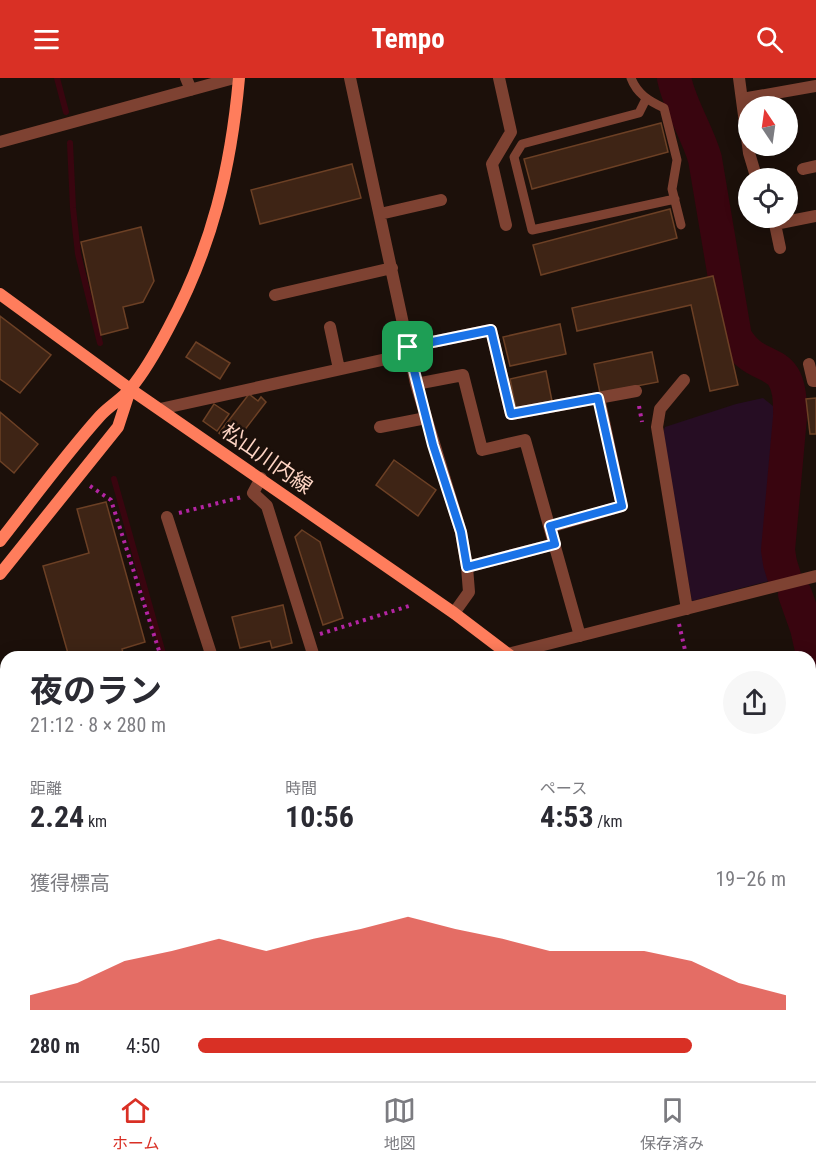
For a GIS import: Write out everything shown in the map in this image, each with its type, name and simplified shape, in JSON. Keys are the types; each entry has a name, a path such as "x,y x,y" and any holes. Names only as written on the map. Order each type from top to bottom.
{"street":[{"path":"0,142 188,84 237,78 230,153 217,211 205,251 191,285 162,341 130,389 101,416 0,541"},
{"path":"350,78 416,384 461,532 469,592 454,613"},
{"path":"499,78 511,132 492,164 506,225"},
{"path":"739,78 742,96"},
{"path":"753,96 795,84 816,86"},
{"path":"803,169 816,166"},
{"path":"380,214 441,200"},
{"path":"798,218 816,216"},
{"path":"776,228 780,248"},
{"path":"275,295 392,268"},
{"name":"松山川内線","path":"0,294 130,389 454,613 503,651"},
{"path":"330,327 339,369"},
{"path":"160,409 339,369 491,330 511,414 636,391"},
{"path":"809,364 813,381 816,381"},
{"path":"416,384 463,375 482,450 525,440 580,636"},
{"path":"684,380 660,409 657,427 687,609"},
{"path":"0,574 118,427 130,389"},
{"path":"550,526 622,506 598,398"},
{"path":"380,427 426,418"},
{"path":"261,478 253,493 267,506 312,651"},
{"path":"167,517 210,651"},
{"path":"467,567 555,544"},
{"path":"527,651 816,576"}],"lane":[{"path":"631,78 635,87 646,99 664,108 677,160 672,189 681,225"},
{"path":"646,99 639,113 522,144 514,157 532,230 675,199"}],"path":[{"path":"89,486 111,500 159,651"},
{"path":"167,517 253,493"},
{"path":"308,638 412,605"}],"shaded area":[{"path":"763,398 773,406 779,436 769,581 692,601 662,435 665,427 736,404"}],"building":[{"path":"661,123 668,152 532,189 524,159"},
{"path":"352,164 361,198 260,224 251,190"},
{"path":"670,209 677,238 541,275 533,245"},
{"path":"141,227 154,281 143,302 123,307 128,328 101,335 81,242"},
{"path":"713,276 738,385 710,391 691,305 577,331 572,308"},
{"path":"0,316 51,355 20,393 0,379"},
{"path":"560,324 566,354 510,366 503,337"},
{"path":"196,342 230,363 220,379 186,357"},
{"path":"652,352 658,382 600,393 594,364"},
{"path":"546,371 552,401 516,409 510,379"},
{"path":"249,394 258,401 261,397 266,402 234,444 219,433"},
{"path":"816,398 816,434 810,434 806,399"},
{"path":"214,404 229,414 217,431 203,421"},
{"path":"0,412 38,444 14,473 0,461"},
{"path":"394,460 436,490 418,516 376,485"},
{"path":"106,502 145,642 122,649 122,651 67,651 43,566 89,553 77,509"},
{"path":"302,530 320,542 343,618 323,625 295,537"},
{"path":"283,605 292,643 272,648 270,641 240,648 232,617"}],"waterway":[{"path":"57,78 66,112"},
{"path":"674,78 680,99 705,159 735,337 744,350 780,372 786,381 790,417 778,550 784,576"},
{"path":"70,143 78,254 100,343"},
{"path":"114,479 162,651"},
{"path":"795,594 812,651"}],"route":[{"path":"491,330 511,414 598,398 622,506 550,526 555,544 467,567 461,532 433,445 408,347 491,330"}]}
